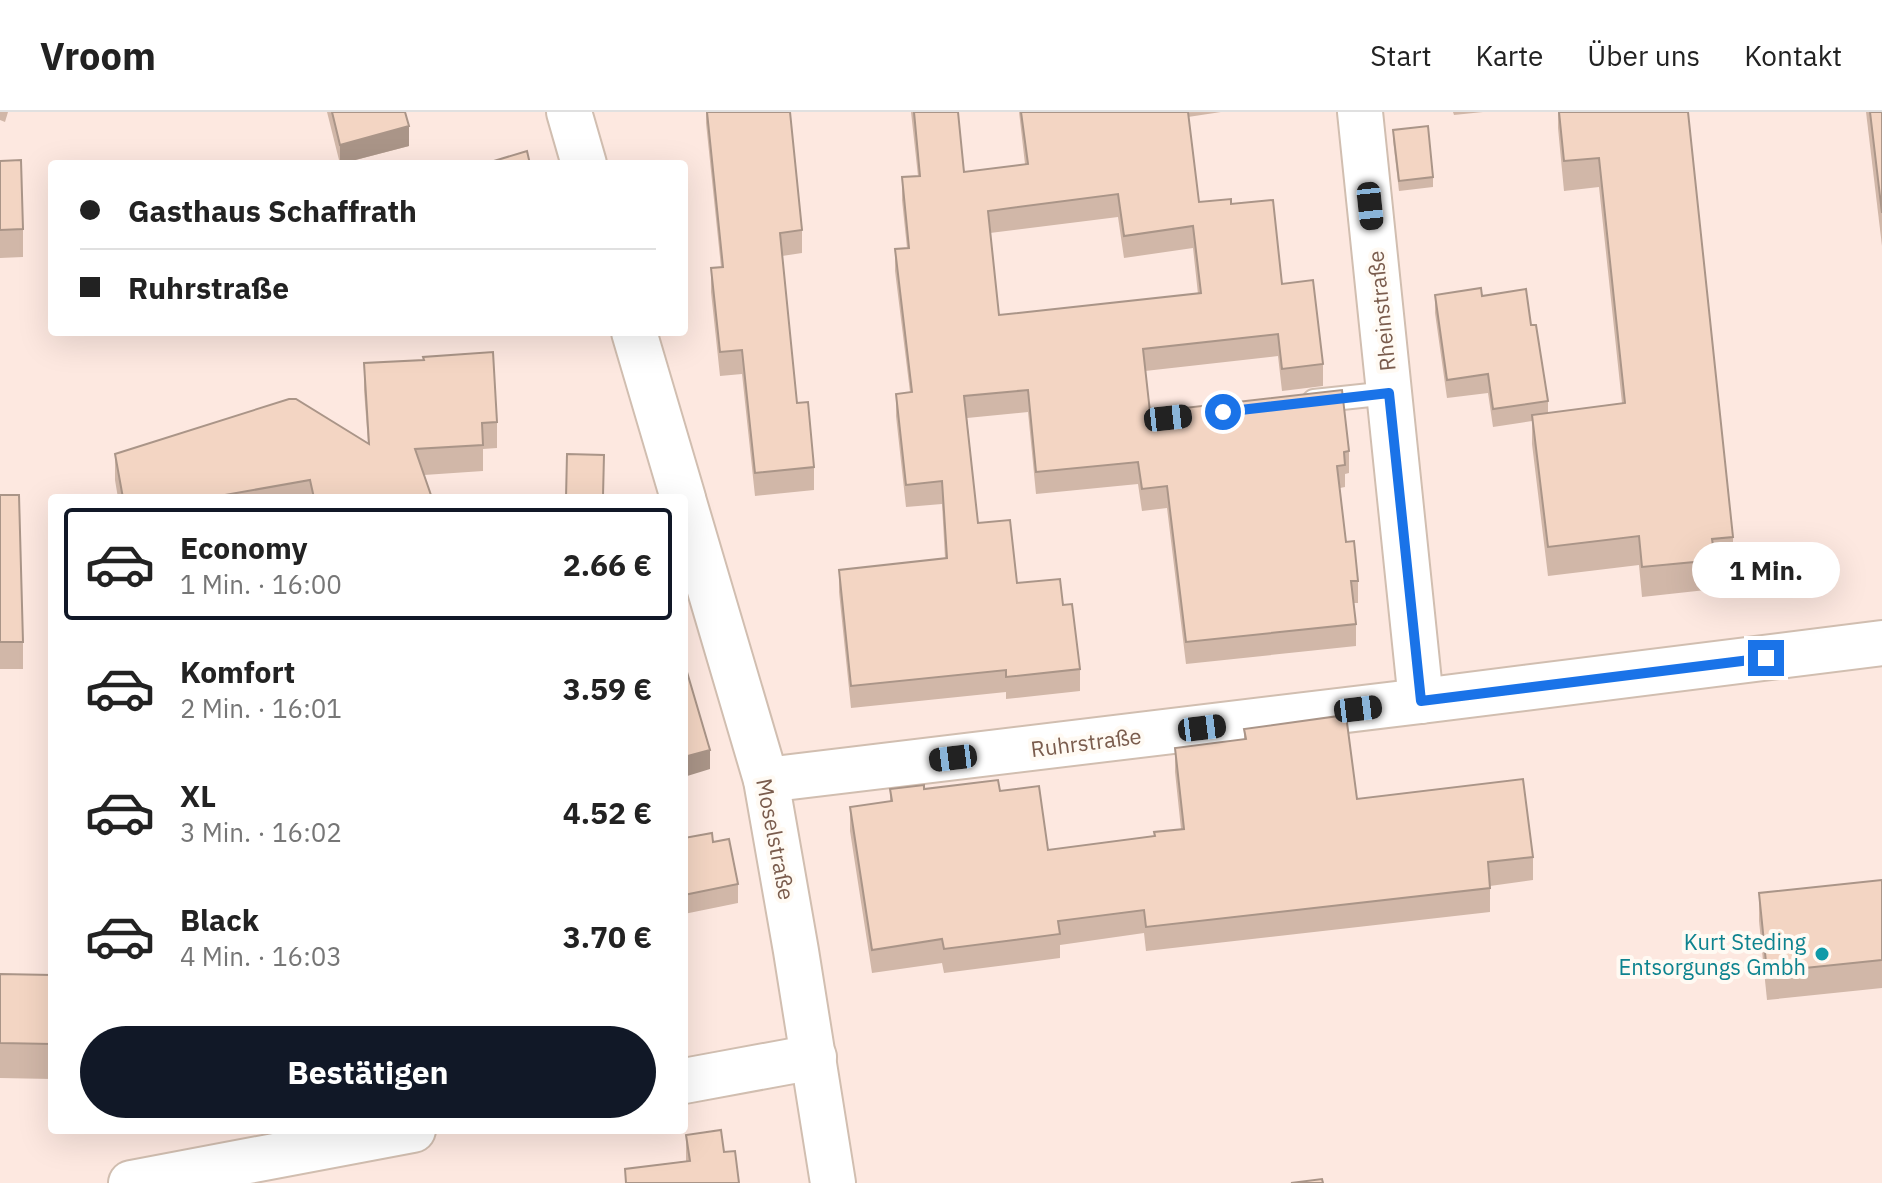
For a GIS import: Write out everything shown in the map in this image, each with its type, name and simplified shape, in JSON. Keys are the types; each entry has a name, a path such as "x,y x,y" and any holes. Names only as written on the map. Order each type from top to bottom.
{"street":[{"path":"569,112 583,160"},
{"name":"Rheinstraße","path":"1360,112 1421,701"},
{"name":"Moselstraße","path":"635,336 681,494"},
{"name":"Moselstraße","path":"688,517 766,780 833,1183"},
{"name":"Ruhrstraße","path":"766,780 1882,643"},
{"path":"688,1080 814,1057"},
{"path":"131,1183 392,1134"}],"lane":[{"path":"1288,404 1389,393"}],"shaded area":[{"path":"0,112 1882,112 1882,1183 0,1183"}],"building":[{"path":"332,112 405,112 409,126 340,145"},
{"path":"707,112 790,112 802,230 780,233 797,403 808,402 814,467 755,473 742,350 720,352 711,268 723,267"},
{"path":"914,112 958,112 964,172 1028,164 1021,112 1188,112 1199,202 1231,199 1231,204 1273,200 1282,284 1313,280 1323,364 1282,369 1278,334 1143,349 1150,412 1342,390 1349,451 1344,452 1345,465 1337,466 1346,542 1354,541 1358,581 1351,581 1356,624 1186,642 1167,486 1142,489 1138,462 1036,472 1028,390 964,396 978,523 1010,520 1017,583 1060,579 1063,605 1072,604 1080,669 1006,677 1006,670 851,686 839,570 947,558 942,481 906,485 896,394 912,392 895,249 909,248 902,177 920,176","holes":["1118,194 1124,236 1193,226 1201,293 999,315 988,211"]},
{"path":"1559,112 1688,112 1733,537 1712,539 1715,560 1642,567 1639,536 1548,547 1532,415 1625,403 1599,158 1564,161"},
{"path":"1870,112 1882,112 1882,213"},
{"path":"1428,126 1433,177 1399,181 1393,130"},
{"path":"527,151 529,160 497,160"},
{"path":"21,160 23,229 0,230 0,161"},
{"path":"1481,288 1482,296 1526,289 1531,325 1536,325 1548,401 1493,409 1488,374 1447,380 1435,295"},
{"path":"493,352 497,422 482,423 483,445 415,449 431,494 313,494 310,480 231,494 122,494 115,454 289,399 296,399 369,444 364,363 424,360 423,357"},
{"path":"567,454 604,455 603,494 566,494"},
{"path":"0,495 19,495 23,642 0,642"},
{"path":"688,675 710,750 688,756"},
{"path":"1346,715 1357,799 1523,779 1533,857 1488,862 1490,888 1146,927 1144,910 1058,921 1060,934 944,949 942,939 872,950 850,807 892,801 890,789 924,785 924,789 998,780 1000,791 1039,786 1048,850 1155,836 1154,832 1184,829 1175,748 1246,739 1244,729"},
{"path":"712,833 713,842 729,839 738,884 688,894 688,837"},
{"name":"Kurt Steding Entsorgungs Gmbh","path":"1882,880 1882,960 1767,972 1759,893"},
{"path":"0,974 48,975 48,1044 0,1043"},
{"path":"721,1130 724,1152 735,1151 739,1183 626,1183 625,1169 690,1161 686,1135"},
{"path":"1322,1179 1323,1183 1291,1183"}],"place":[{"name":"Kurt Steding Entsorgungs Gmbh","path":"1822,954"}],"route":[{"path":"1223,412 1389,393 1421,701 1766,658"}]}
